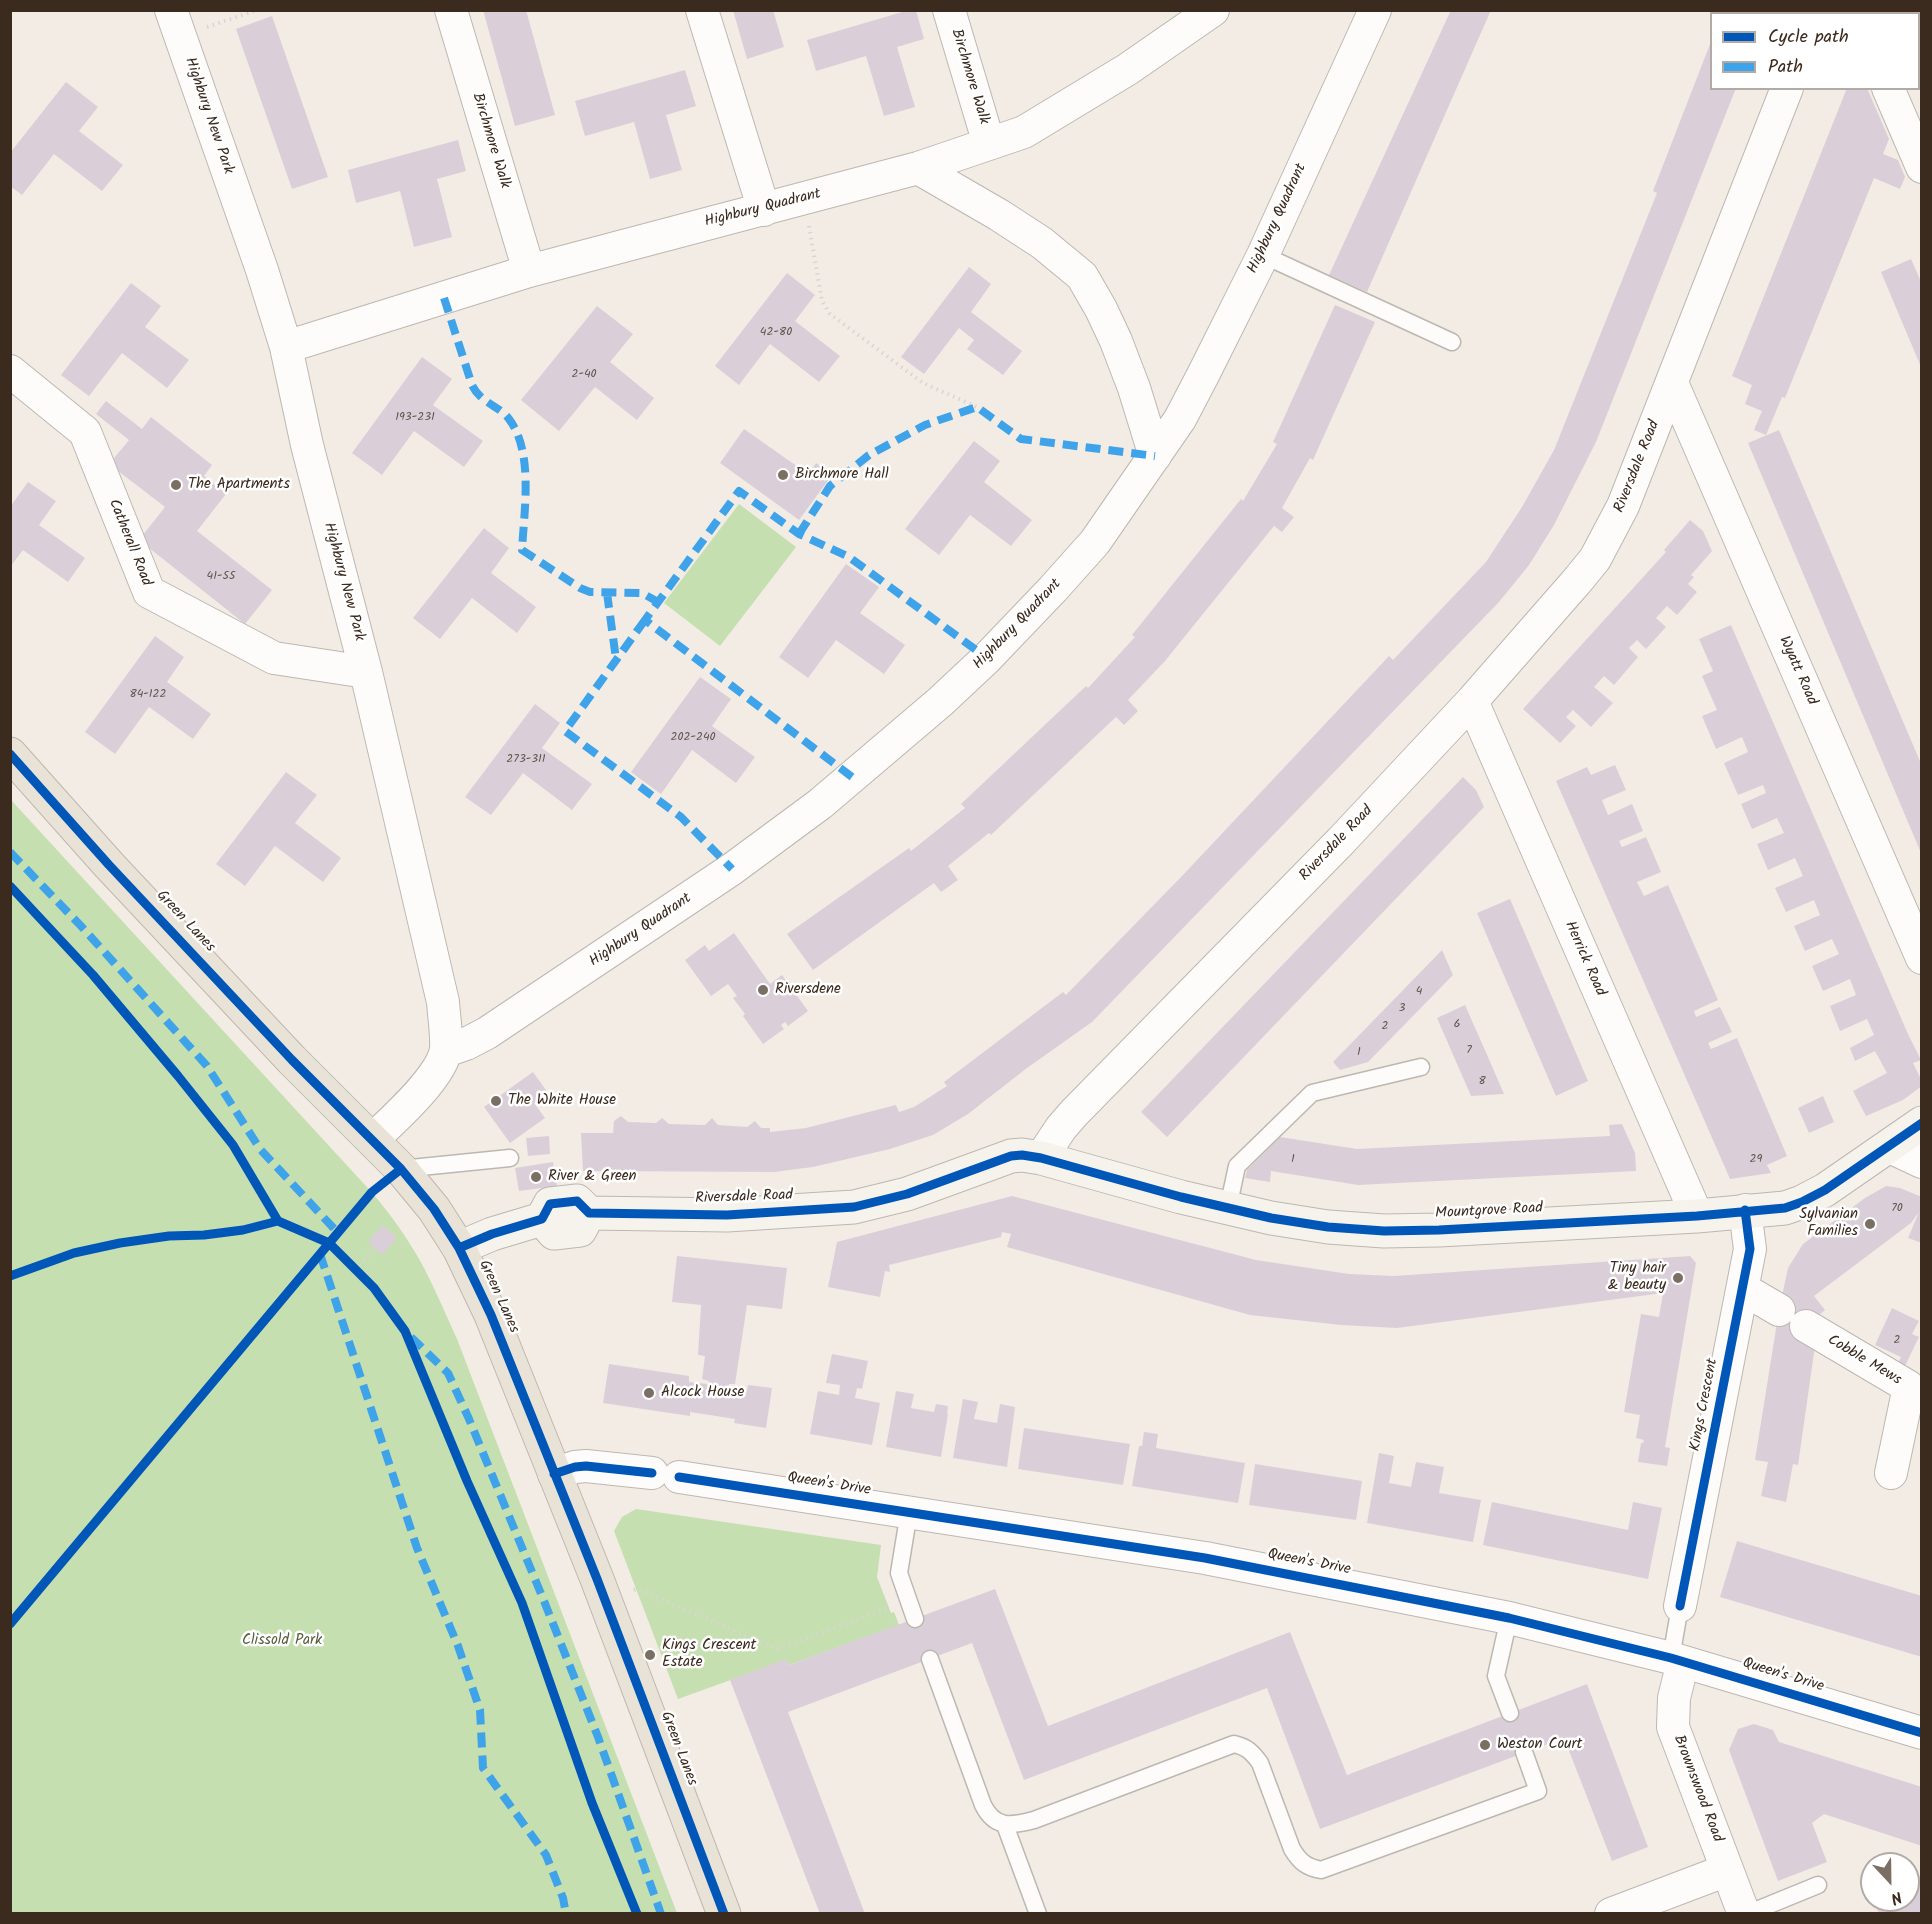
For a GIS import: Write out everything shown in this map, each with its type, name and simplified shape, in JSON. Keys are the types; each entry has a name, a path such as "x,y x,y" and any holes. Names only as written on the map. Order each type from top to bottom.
{"main road":[{"name":"Green Lanes","path":"10,754 109,865 292,1060 401,1169 434,1209 459,1248 484,1300 605,1602 724,1914"}],"street":[{"name":"Birchmore Walk","path":"451,10 529,271"},
{"path":"702,10 764,210"},
{"name":"Birchmore Walk","path":"949,10 989,144"},
{"name":"Highbury Quadrant","path":"286,347 529,271 918,168 1024,132 1128,69 1213,10"},
{"name":"Highbury Quadrant","path":"446,1051 487,1033 732,869 852,777 940,702 987,658 1095,542 1180,419 1263,255 1375,10"},
{"name":"Highbury New Park","path":"176,23 262,270 286,347 307,445 366,672 443,1002 446,1051"},
{"name":"Riversdale Road","path":"459,1248 492,1234 542,1219 550,1204 577,1201 589,1213 727,1215 854,1207 907,1194 1000,1159 1022,1155 1041,1158 1074,1113 1332,850 1472,701 1577,582 1594,559 1623,506 1786,90"},
{"path":"1889,90 1922,167"},
{"path":"918,168 1042,243 1082,276 1116,340 1155,456"},
{"name":"Catherall Road","path":"10,371 85,432 149,592 274,658 366,672"},
{"name":"Wyatt Road","path":"1672,383 1922,958"},
{"name":"Herrick Road","path":"1472,701 1697,1216"},
{"path":"372,1140 412,1102 436,1071 446,1051"},
{"name":"Mountgrove Road","path":"1041,1158 1181,1197 1271,1218 1328,1227 1384,1231 1438,1230 1697,1216 1785,1208 1802,1203 1825,1190 1922,1123"},
{"path":"1890,1147 1922,1162"},
{"name":"Kings Crescent","path":"1680,1606 1750,1249 1745,1210"},
{"path":"1743,1288 1779,1310"},
{"name":"Cobble Mews","path":"1806,1326 1908,1387 1891,1473"},
{"name":"Queen's Drive","path":"554,1474 586,1466 666,1475 1205,1558 1509,1618 1677,1660 1922,1733"},
{"name":"Brownswood Road","path":"1677,1660 1673,1726 1745,1914"},
{"path":"1611,1914 1727,1870"}],"lane":[{"path":"1263,255 1452,342"},
{"path":"1228,1208 1237,1166 1311,1093 1421,1067"},
{"path":"401,1169 510,1158"},
{"path":"909,1512 899,1573 915,1619"},
{"name":"Kings Crescent","path":"1677,1660 1680,1606"},
{"path":"1509,1618 1496,1677 1510,1713"},
{"path":"930,1659 983,1805 995,1821 1005,1825 1034,1820 1234,1744 1245,1747 1260,1763 1292,1849 1299,1860 1309,1868 1321,1870 1538,1791 1524,1752"},
{"path":"1005,1825 1038,1914"},
{"path":"1745,1914 1818,1885"}],"path":[{"path":"176,23 257,10"},
{"path":"804,199 822,301 830,314 923,383 977,407"},
{"path":"356,1269 375,1248"},
{"path":"605,1602 637,1589 778,1648 908,1600"}],"green space":[{"path":"739,504 796,547 720,646 664,603"},
{"name":"Clissold Park","path":"11,800 365,1185 390,1214 411,1246 457,1339 677,1913 11,1913"},
{"path":"636,1509 881,1545 877,1577 891,1613 894,1612 899,1625 789,1665 786,1660 678,1699 614,1531 622,1517"}],"building":[{"path":"483,10 526,10 555,115 515,126"},
{"path":"733,10 773,10 784,47 747,59"},
{"path":"909,10 916,10 924,39 897,47 915,107 884,116 866,56 816,71 807,40"},
{"path":"1451,10 1491,10 1367,292 1329,275"},
{"path":"1722,10 1766,10 1766,12 1722,12"},
{"path":"272,16 328,177 292,189 236,29"},
{"path":"1922,17 1922,54 1920,50 1920,18"},
{"path":"1710,44 1710,90 1735,90 1596,442 1554,525 1529,565 1499,602 1092,1022 968,1114 933,1135 890,1149 813,1167 774,1172 583,1171 581,1133 613,1133 614,1121 621,1116 628,1122 656,1123 662,1118 669,1124 705,1125 712,1118 718,1125 747,1127 755,1121 761,1128 770,1128 770,1132 806,1128 896,1105 899,1112 914,1107 947,1086 944,1082 1063,992 1066,995 1182,876 1389,656 1393,660 1486,562 1522,507 1554,450 1657,193 1653,191"},
{"path":"685,70 696,106 666,115 682,170 650,179 634,122 585,136 575,101"},
{"path":"66,82 98,107 79,131 123,165 102,191 54,154 22,195 10,186 10,153"},
{"path":"1846,90 1868,90 1889,139 1883,154 1898,160 1905,177 1900,189 1874,178 1785,398 1782,397 1766,435 1754,430 1762,411 1745,404 1752,385 1732,376"},
{"path":"458,140 466,171 437,179 452,237 414,247 400,191 356,203 348,170"},
{"path":"1911,259 1922,284 1921,367 1881,272"},
{"path":"969,267 991,284 971,312 1022,351 1003,375 967,349 974,340 959,328 924,374 901,357"},
{"path":"787,273 815,295 795,321 840,356 819,382 770,344 739,385 715,366"},
{"path":"131,283 161,306 145,327 189,360 167,388 122,353 89,396 61,375"},
{"path":"1335,305 1375,322 1313,460 1310,458 1282,508 1294,517 1282,532 1274,526 1165,661 1128,700 1138,711 1124,725 1116,717 991,835 989,833 948,866 958,880 941,892 934,883 813,970 787,934 909,848 911,851 965,808 961,804 1086,686 1088,688 1135,637 1132,635 1241,499 1243,501 1277,444 1273,442"},
{"path":"597,306 633,334 610,362 654,398 637,420 595,387 559,431 521,400"},
{"path":"422,357 452,379 433,405 483,441 464,467 414,431 382,475 352,453"},
{"name":"The Apartments","path":"106,401 142,429 151,417 212,465 204,476 226,494 197,531 272,590 245,624 139,540 165,507 109,464 129,440 96,414"},
{"name":"Birchmore Hall","path":"744,429 808,474 816,463 832,475 799,520 720,463"},
{"path":"1779,430 1922,766 1921,853 1748,443"},
{"path":"974,441 1000,461 984,482 1032,520 1011,546 970,515 939,555 905,529"},
{"path":"28,482 56,501 39,525 85,558 68,582 23,550 10,567 10,507"},
{"path":"1690,520 1703,531 1712,551 1691,575 1694,577 1688,584 1697,592 1677,615 1667,606 1656,618 1666,627 1646,649 1637,640 1629,648 1638,657 1614,685 1604,676 1594,687 1613,703 1591,727 1573,710 1566,717 1576,726 1560,743 1523,709 1666,552 1664,550"},
{"path":"484,528 509,548 491,573 536,607 517,633 472,598 440,639 413,618"},
{"path":"846,564 879,587 860,613 905,645 884,674 836,640 808,678 779,657"},
{"path":"1731,625 1921,1060 1913,1063 1922,1081 1922,1086 1903,1100 1866,1116 1853,1091 1887,1073 1875,1051 1855,1061 1850,1048 1874,1035 1867,1019 1840,1031 1830,1006 1856,995 1850,979 1823,991 1812,966 1839,954 1832,939 1805,951 1794,926 1820,915 1814,900 1786,912 1775,888 1803,876 1795,858 1768,870 1757,844 1784,833 1777,818 1752,829 1741,804 1766,793 1763,785 1738,795 1724,763 1748,752 1742,737 1716,749 1702,716 1717,710 1702,676 1713,671 1699,639"},
{"path":"155,636 184,657 167,682 211,714 193,739 149,707 115,754 85,732"},
{"path":"700,677 731,699 712,726 755,757 736,783 692,750 661,794 631,772"},
{"path":"535,704 560,723 542,748 592,784 572,810 523,773 491,815 465,797"},
{"path":"1615,765 1626,790 1602,800 1608,815 1632,804 1643,831 1619,841 1622,847 1646,837 1661,872 1637,882 1644,896 1668,885 1718,1000 1694,1011 1696,1017 1720,1007 1732,1032 1708,1043 1711,1049 1737,1038 1787,1156 1767,1165 1771,1173 1730,1179 1556,781 1587,767 1591,775"},
{"path":"286,772 317,795 295,823 341,858 323,882 275,846 245,886 216,864"},
{"path":"1463,777 1476,790 1484,807 1167,1137 1141,1112"},
{"path":"1510,899 1588,1081 1556,1096 1477,913"},
{"name":"Riversdene","path":"734,933 770,984 782,975 808,1011 788,1026 785,1022 781,1025 784,1029 763,1044 743,1016 745,1014 733,998 737,996 728,984 711,996 685,960 705,945 709,951"},
{"path":"1442,950 1453,975 1368,1062 1340,1070 1333,1062"},
{"path":"1465,1005 1504,1094 1471,1096 1437,1018"},
{"path":"533,1072 548,1093 534,1103 545,1118 510,1143 484,1107"},
{"path":"1823,1096 1834,1122 1809,1133 1798,1108"},
{"path":"1622,1124 1635,1153 1636,1171 1358,1185 1271,1171 1270,1182 1245,1178 1247,1170 1280,1137 1357,1149 1610,1136 1609,1125"},
{"path":"549,1136 550,1154 528,1156 526,1138"},
{"name":"River & Green","path":"553,1162 557,1186 519,1191 515,1168"},
{"path":"1886,1186 1900,1188 1922,1197 1922,1243 1908,1238 1919,1212 1911,1223 1814,1296 1825,1310 1798,1333 1815,1346 1798,1465 1793,1464 1786,1502 1761,1496 1768,1462 1755,1460 1788,1268 1803,1244 1865,1198"},
{"path":"1012,1196 1256,1260 1349,1274 1394,1276 1690,1256 1696,1263 1665,1447 1670,1448 1667,1466 1638,1462 1641,1443 1644,1440 1636,1438 1640,1415 1624,1412 1641,1314 1659,1317 1663,1293 1397,1328 1341,1325 1250,1315 1007,1247 1011,1234 1002,1232 1001,1237 889,1265 890,1272 885,1271 880,1297 828,1287 837,1242"},
{"path":"383,1225 397,1238 382,1255 368,1242"},
{"path":"677,1256 787,1268 782,1309 747,1305 735,1384 729,1384 728,1389 747,1391 748,1385 772,1388 766,1428 734,1423 735,1419 690,1412 690,1416 603,1403 609,1364 689,1376 689,1382 708,1384 709,1381 702,1379 705,1356 698,1355 701,1305 672,1302"},
{"path":"1892,1308 1919,1321 1912,1334 1919,1337 1905,1366 1898,1363 1901,1357 1875,1345"},
{"path":"832,1354 868,1361 862,1389 857,1388 855,1398 880,1403 872,1445 810,1434 818,1391 839,1395 840,1385 826,1383"},
{"path":"896,1391 914,1394 911,1408 934,1412 936,1404 948,1406 941,1457 886,1447"},
{"path":"963,1399 978,1402 974,1419 997,1423 1000,1404 1015,1407 1007,1467 953,1458"},
{"path":"1024,1428 1130,1444 1123,1485 1018,1469"},
{"path":"1144,1432 1158,1434 1156,1448 1245,1463 1238,1503 1132,1486 1139,1446 1142,1446"},
{"path":"1379,1453 1394,1456 1389,1483 1411,1487 1416,1462 1444,1467 1439,1493 1481,1500 1473,1542 1367,1523"},
{"path":"1255,1464 1362,1481 1356,1520 1249,1505"},
{"path":"1492,1502 1628,1530 1633,1502 1662,1508 1648,1579 1483,1545"},
{"path":"1737,1541 1922,1596 1922,1657 1720,1597"},
{"name":"Weston Court","path":"995,1589 1048,1726 1290,1632 1347,1775 1587,1684 1648,1847 1612,1861 1564,1738 1320,1829 1267,1688 1024,1780 972,1643 788,1712 865,1914 820,1914 730,1680 786,1659 789,1665"},
{"path":"1754,1724 1773,1730 1779,1742 1922,1787 1922,1846 1824,1814 1812,1823 1827,1862 1778,1881 1729,1750 1738,1729"},
{"path":"1922,1879 1922,1914 1881,1914 1879,1912 1920,1912 1920,1881"}],"marked path":[{"path":"444,298 472,385 480,396 509,419 522,448 526,482 522,550 580,588 590,592 642,593 658,602"},
{"path":"799,534 830,486 869,455 925,425 977,407 1021,439 1155,456"},
{"path":"852,777 645,620 739,491 799,534 849,557 987,658"},
{"path":"607,593 616,659"},
{"path":"645,620 565,731 681,817 732,869"},
{"path":"10,852 81,926 207,1066 260,1149 338,1233"},
{"path":"320,1254 417,1548 458,1646 480,1710 483,1768 546,1855 563,1898 566,1914"},
{"path":"411,1337 448,1373 469,1419 598,1737 661,1914"}],"cycle path":[{"path":"10,754 109,865 292,1060 401,1169 434,1209 459,1248 491,1315 597,1579 724,1914"},
{"path":"10,886 93,975 178,1076 233,1145 278,1221"},
{"path":"459,1248 492,1234 542,1219 550,1204 577,1201 589,1213 727,1215 854,1207 907,1194 1011,1156 1022,1155 1041,1158 1181,1197 1271,1218 1328,1227 1384,1231 1439,1230 1697,1216 1785,1208 1802,1202 1825,1190 1922,1123"},
{"path":"10,1624 372,1192 401,1169"},
{"path":"1680,1606 1750,1249 1745,1210"},
{"path":"10,1276 74,1253 120,1243 169,1236 204,1235 243,1230 278,1221 329,1243 374,1288 405,1331 467,1481 522,1603 592,1803 637,1914"},
{"path":"554,1474 586,1466 652,1473"},
{"path":"679,1477 1205,1558 1509,1618 1671,1658 1922,1733"}],"place":[{"name":"Birchmore Hall","path":"783,475"},
{"name":"The Apartments","path":"176,485"},
{"name":"Riversdene","path":"763,990"},
{"name":"The White House","path":"496,1101"},
{"name":"River & Green","path":"536,1177"},
{"name":"Sylvanian Families","path":"1870,1224"},
{"name":"Tiny hair & beauty","path":"1678,1278"},
{"name":"Alcock House","path":"649,1393"},
{"name":"Kings Crescent Estate","path":"650,1655"},
{"name":"Weston Court","path":"1485,1745"}]}
